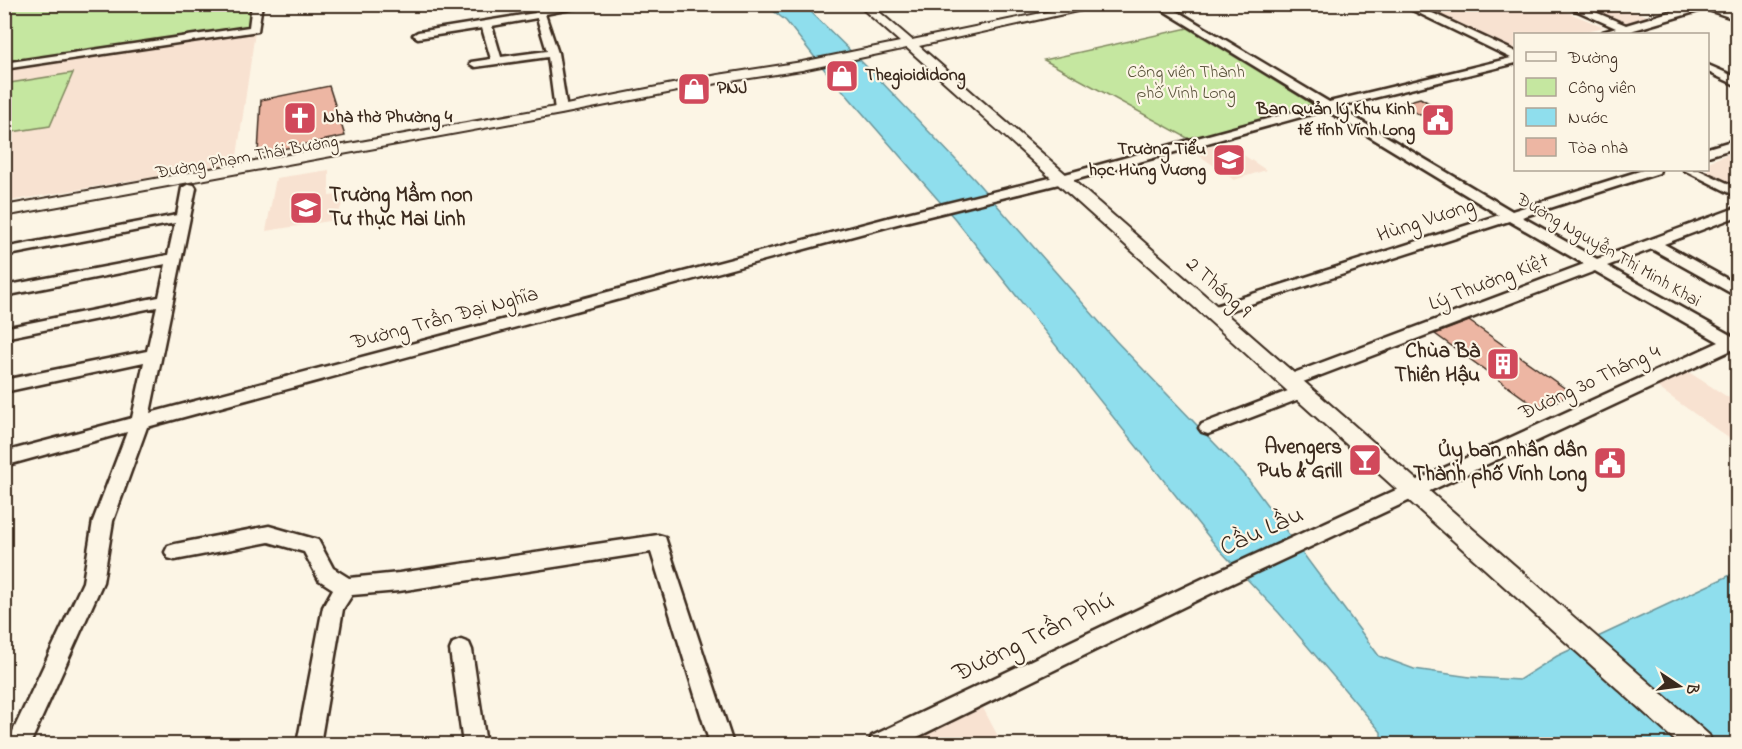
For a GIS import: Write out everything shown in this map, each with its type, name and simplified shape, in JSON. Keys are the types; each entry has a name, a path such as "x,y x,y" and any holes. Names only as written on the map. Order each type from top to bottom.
{"main road":[{"name":"2 Tháng 9","path":"862,4 910,44 1054,181 1211,312 1699,744"},
{"name":"Đường Phạm Thái Bường","path":"4,222 117,197 723,85 742,77 1104,4"},
{"name":"Đường Phạm Thái Bường","path":"4,212 189,188 562,114"}],"street":[{"path":"4,66 254,29 257,4"},
{"path":"458,29 446,7 475,4"},
{"path":"418,35 486,24 539,10 592,4"},
{"name":"Đường Nguyễn Thị Minh Khai","path":"1157,4 1510,216 1735,342"},
{"path":"1404,4 1514,58"},
{"path":"1566,4 1637,33"},
{"path":"1611,33 1706,5 1737,17"},
{"path":"539,10 553,53 562,114"},
{"path":"486,24 497,61"},
{"path":"475,64 553,53"},
{"name":"Đường Trần Đại Nghĩa","path":"4,459 896,220 1054,181 1328,106 1514,58"},
{"path":"1718,73 1737,67"},
{"path":"1709,69 1737,83"},
{"path":"1711,149 1737,143"},
{"name":"Hùng Vương","path":"1211,312 1651,171"},
{"path":"1692,171 1737,193"},
{"path":"18,744 93,582 103,521 140,422 189,188"},
{"name":"Lý Thường Kiệt","path":"1208,428 1295,387 1597,264 1737,211"},
{"path":"4,252 182,218"},
{"path":"1652,243 1737,292"},
{"path":"4,291 175,258"},
{"path":"4,333 166,300"},
{"name":"Đường 30 Tháng 4","path":"1332,529 1735,342"},
{"path":"4,386 154,355"},
{"name":"Cầu Lầu","path":"1214,583 1332,529"},
{"path":"176,552 269,534 311,546 326,574 346,587 399,582 658,543 722,744"},
{"name":"Đường Trần Phú","path":"880,744 1214,583"},
{"path":"308,744 333,607 346,587"},
{"path":"461,650 475,744"}],"shaded area":[{"path":"1412,5 1550,5 1604,27 1579,33 1514,33 1514,50"},
{"path":"1575,5 1618,5 1650,17 1624,24"},
{"path":"255,32 236,163 4,202 4,69"},
{"name":"Trường Tiểu học Hùng Vương","path":"1224,142 1266,170 1234,180 1193,151"},
{"path":"1737,150 1737,189 1698,171 1709,171 1709,162"},
{"name":"Trường Mầm non Tư thục Mai Linh","path":"329,170 329,196 346,194 336,220 266,231 276,178"},
{"path":"1687,371 1737,403 1737,444 1657,387"},
{"path":"981,704 1002,744 894,744"}],"green space":[{"path":"4,5 253,5 249,27 5,64"},
{"name":"Công viên Thành phố Vĩnh Long","path":"1188,28 1314,105 1191,140 1044,60"},
{"path":"73,73 50,126 5,133 5,93 10,83"}],"water":[{"path":"766,5 804,5 874,74 975,180 1116,341 1244,474 1379,656 1414,669 1470,677 1519,680 1557,656 1737,572 1737,744 1381,744 1381,732 1279,613 1216,546 955,219 824,69 786,21"}],"building":[{"name":"Nhà thờ Phường 4","path":"329,86 345,136 258,154 261,100"},
{"path":"1420,98 1440,109 1420,115 1399,104"},
{"name":"Chùa Bà Thiên Hậu","path":"1469,321 1573,394 1539,409 1435,334"}],"place":[{"name":"Thegioididong","path":"842,76"},
{"name":"PNJ","path":"694,89"},
{"name":"Nhà thờ Phường 4","path":"300,118"},
{"name":"Ban Quản lý Khu Kinh tế tỉnh Vĩnh Long","path":"1438,120"},
{"name":"Trường Tiểu học Hùng Vương","path":"1229,160"},
{"name":"Trường Mầm non Tư thục Mai Linh","path":"306,208"},
{"name":"Chùa Bà Thiên Hậu","path":"1503,364"},
{"name":"Avengers Pub & Grill","path":"1365,460"},
{"name":"Ủy ban nhân dân Thành phố Vĩnh Long","path":"1610,463"}]}
